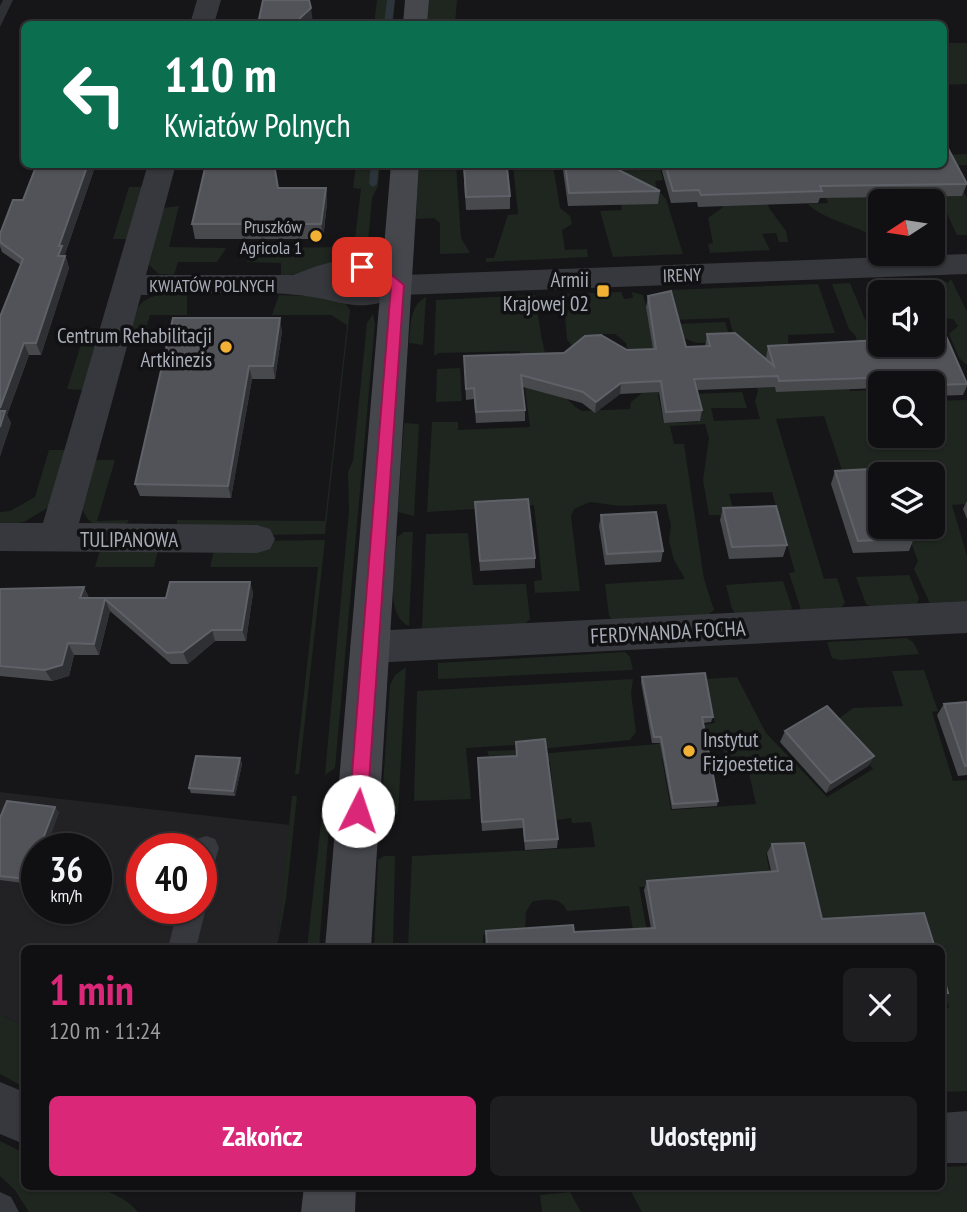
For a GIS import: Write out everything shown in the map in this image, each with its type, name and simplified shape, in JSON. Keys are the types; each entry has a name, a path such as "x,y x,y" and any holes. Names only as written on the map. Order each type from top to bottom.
{"street":[{"path":"203,21 209,0"},
{"path":"415,21 417,0"},
{"name":"KWIATÓW POLNYCH","path":"57,538 161,168"},
{"path":"348,945 405,168"},
{"name":"IRENY","path":"397,285 967,264"},
{"name":"KWIATÓW POLNYCH","path":"128,285 297,285 355,296 372,296 397,285"},
{"name":"TULIPANOWA","path":"0,537 257,539"},
{"name":"FERDYNANDA FOCHA","path":"370,646 967,617"},
{"path":"0,1107 21,1118"},
{"path":"945,1139 967,1137"},
{"path":"328,1212 330,1190"}],"lane":[{"path":"183,945 188,924"}],"shaded area":[{"path":"377,0 395,0 393,21 374,21"},
{"path":"429,0 457,0 455,21 427,21"},
{"path":"947,43 967,43 967,84 947,85"},
{"path":"967,154 967,165 951,166 967,198 967,235 957,235 945,209 945,189 935,189 925,168 947,168 947,155"},
{"path":"356,168 380,168 378,186 372,198 368,242 351,258 351,262 281,277 281,263 247,262 245,248 354,247 361,189 353,188"},
{"path":"419,168 456,168 461,238 470,253 440,254 440,223 434,218 416,219"},
{"path":"513,168 553,168 560,208 570,216 572,224 562,230 565,250 587,249 588,257 486,262 486,258 494,258 508,215 518,214"},
{"path":"613,168 660,168 663,180 655,181 657,189 666,199 683,254 613,257 600,211 622,210"},
{"path":"753,168 756,168 769,208 786,231 788,242 779,242 776,233 762,234 770,250 710,253 708,244 713,243 708,218 722,208"},
{"path":"822,168 896,168 866,169 875,189 868,189 868,234 823,215 808,204 828,203 821,182 827,181"},
{"path":"129,187 142,187 127,239 113,239"},
{"path":"179,206 169,247 226,248 217,262 178,262 174,275 159,274 149,265 163,208"},
{"path":"951,279 967,312 967,365 959,358 949,334 958,326 953,319 945,318 945,281 948,283"},
{"path":"850,283 868,326 868,357 876,357 878,371 868,371 868,375 855,335 849,329 832,284"},
{"path":"818,284 835,333 788,335 789,355 848,386 850,391 868,390 868,448 945,448 945,401 967,400 967,504 952,505 967,556 967,601 930,603 914,569 918,561 910,539 945,539 945,462 868,462 868,477 846,482 824,416 776,419 824,579 837,578 845,603 841,608 801,610 789,573 795,572 772,492 729,494 735,515 709,515 703,480 709,438 705,424 670,426 674,444 684,444 704,579 714,610 708,615 613,620 609,616 605,584 685,579 674,560 669,541 671,526 666,504 620,506 590,502 574,509 571,516 580,591 535,593 534,581 542,580 534,505 427,512 432,422 458,422 458,430 530,427 520,351 439,353 434,356 436,300 535,295 543,343 552,375 570,402 582,411 630,409 631,402 641,394 638,373 631,370 626,343 615,334 603,334 603,338 571,345 567,339 563,294 621,292 624,299 633,298 632,292 643,295 665,378 658,395 664,423 698,422 692,394 742,392 747,408 711,408 714,421 760,419 755,401 758,391 747,360 736,343 729,318 672,320 665,294 671,290"},
{"path":"160,295 187,295 187,315 150,315 146,329 130,329 139,306 147,299"},
{"path":"279,295 310,296 345,302 350,310 325,534 259,535 177,529 177,520 325,521 347,325 331,315 272,315"},
{"path":"426,297 423,345 409,343 414,311"},
{"path":"373,314 375,324 335,768 325,775 349,511 348,472 353,461 367,323"},
{"path":"725,322 731,341 697,343 681,337 674,324"},
{"path":"83,338 98,338 83,390 67,389"},
{"path":"460,368 462,401 436,402 437,369"},
{"path":"404,423 419,424 414,516 398,512"},
{"path":"49,450 65,450 49,507 24,522 0,525 0,512 10,511 35,497"},
{"path":"95,460 115,460 97,521 129,520 123,529 93,524 82,508"},
{"path":"404,532 413,532 409,626 401,620 396,610 393,586 397,537"},
{"path":"468,533 473,585 526,584 530,619 525,624 422,629 426,534"},
{"path":"325,540 299,774 295,774 318,567 210,567 214,550 257,541"},
{"path":"100,550 158,550 154,567 95,567"},
{"path":"909,575 919,598 917,604 872,607 866,604 856,577"},
{"path":"783,581 792,608 790,611 736,614 732,609 726,585"},
{"path":"907,638 914,643 919,654 840,660 832,658 827,642"},
{"path":"625,652 630,657 633,670 438,679 438,663"},
{"path":"406,667 398,814 381,814 390,685 395,675"},
{"path":"924,670 938,711 932,712 953,781 967,780 967,1091 945,1092 945,1009 949,1008 945,994 945,945 927,945 819,924 799,851 766,853 776,905 733,879 639,887 649,945 636,945 629,906 567,911 561,903 547,900 532,902 526,912 525,932 483,935 483,945 408,945 412,856 595,847 591,822 572,823 571,818 556,820 550,762 509,764 509,755 489,756 487,751 514,750 526,755 669,743 672,758 662,759 671,810 756,804 745,756 726,757 721,744 707,745 702,725 715,723 705,679 737,677 766,733 827,797 873,769 856,749 863,744 837,720 853,708 903,706 892,671"},
{"path":"633,679 631,693 636,732 630,740 540,749 532,744 466,748 471,799 414,801 417,691"},
{"path":"0,792 290,825 277,945 21,945 21,1025 0,1015"},
{"path":"292,796 297,796 286,899 277,945"},
{"path":"324,796 331,803 319,945 307,945"},
{"path":"384,856 395,856 393,945 374,945 378,860"},
{"path":"0,1015 21,1025 21,1085 0,1074"},
{"path":"0,1141 21,1152 21,1190 103,1190 127,1201 138,1212 29,1212 15,1190 0,1176"},
{"path":"967,1166 967,1212 642,1212 630,1190 945,1190 945,1167"},
{"path":"570,1192 581,1212 542,1212 540,1195"}],"building":[{"path":"263,0 309,0 311,8 300,21 259,21"},
{"path":"947,146 967,184 820,186 822,191 701,195 699,190 673,191 666,168 947,168"},
{"path":"35,168 87,168 59,246 62,246 58,256 65,256 36,343 24,343 0,408 0,317 23,259 0,242 0,234 13,200 23,200"},
{"path":"205,168 275,168 278,188 326,188 321,224 192,224"},
{"path":"464,168 507,168 510,196 466,197"},
{"path":"566,168 615,168 660,191 569,193"},
{"path":"671,291 686,347 710,346 707,334 735,333 774,366 768,346 868,341 868,357 945,357 946,336 967,384 945,385 945,371 868,371 868,378 779,381 778,376 694,379 702,410 666,412 661,381 621,383 596,402 583,392 521,375 525,410 476,412 474,388 466,389 464,356 564,353 585,336 601,335 627,350 656,349 648,296"},
{"path":"173,318 280,318 273,366 249,366 228,486 135,484"},
{"path":"0,411 5,411 0,427"},
{"path":"868,469 868,539 895,539 858,541 835,471"},
{"path":"528,499 535,558 480,561 475,502"},
{"path":"776,506 787,545 732,547 723,508"},
{"path":"656,512 663,551 607,554 601,515"},
{"path":"170,582 250,582 242,630 212,630 183,652 167,653 105,599 94,644 68,643 62,665 45,670 0,666 0,589 84,587 80,598 166,598"},
{"name":"Instytut Fizjoestetica","path":"705,673 713,717 702,717 718,801 673,804 661,737 654,737 642,677"},
{"path":"967,702 967,766 965,766 944,704"},
{"path":"827,706 874,756 831,783 785,731"},
{"path":"545,739 558,839 525,841 523,819 482,822 478,758 517,756 516,742"},
{"path":"196,756 240,758 233,791 189,788"},
{"path":"7,801 55,807 45,833 21,833 21,878 0,876 0,818"},
{"path":"804,843 822,919 924,913 934,945 487,945 486,931 573,925 574,932 655,928 647,881 778,871 772,844"}],"waterway":[{"path":"388,21 391,0"},
{"path":"373,184 375,168"}],"place":[{"name":"Pruszków Agricola 1","path":"316,236"},
{"name":"Armii Krajowej 02","path":"603,291"},
{"name":"Centrum Rehabilitacji Artkinezis","path":"226,347"},
{"name":"Instytut Fizjoestetica","path":"689,751"}],"route":[{"path":"358,811 397,285 385,274 370,267 362,267"}]}
